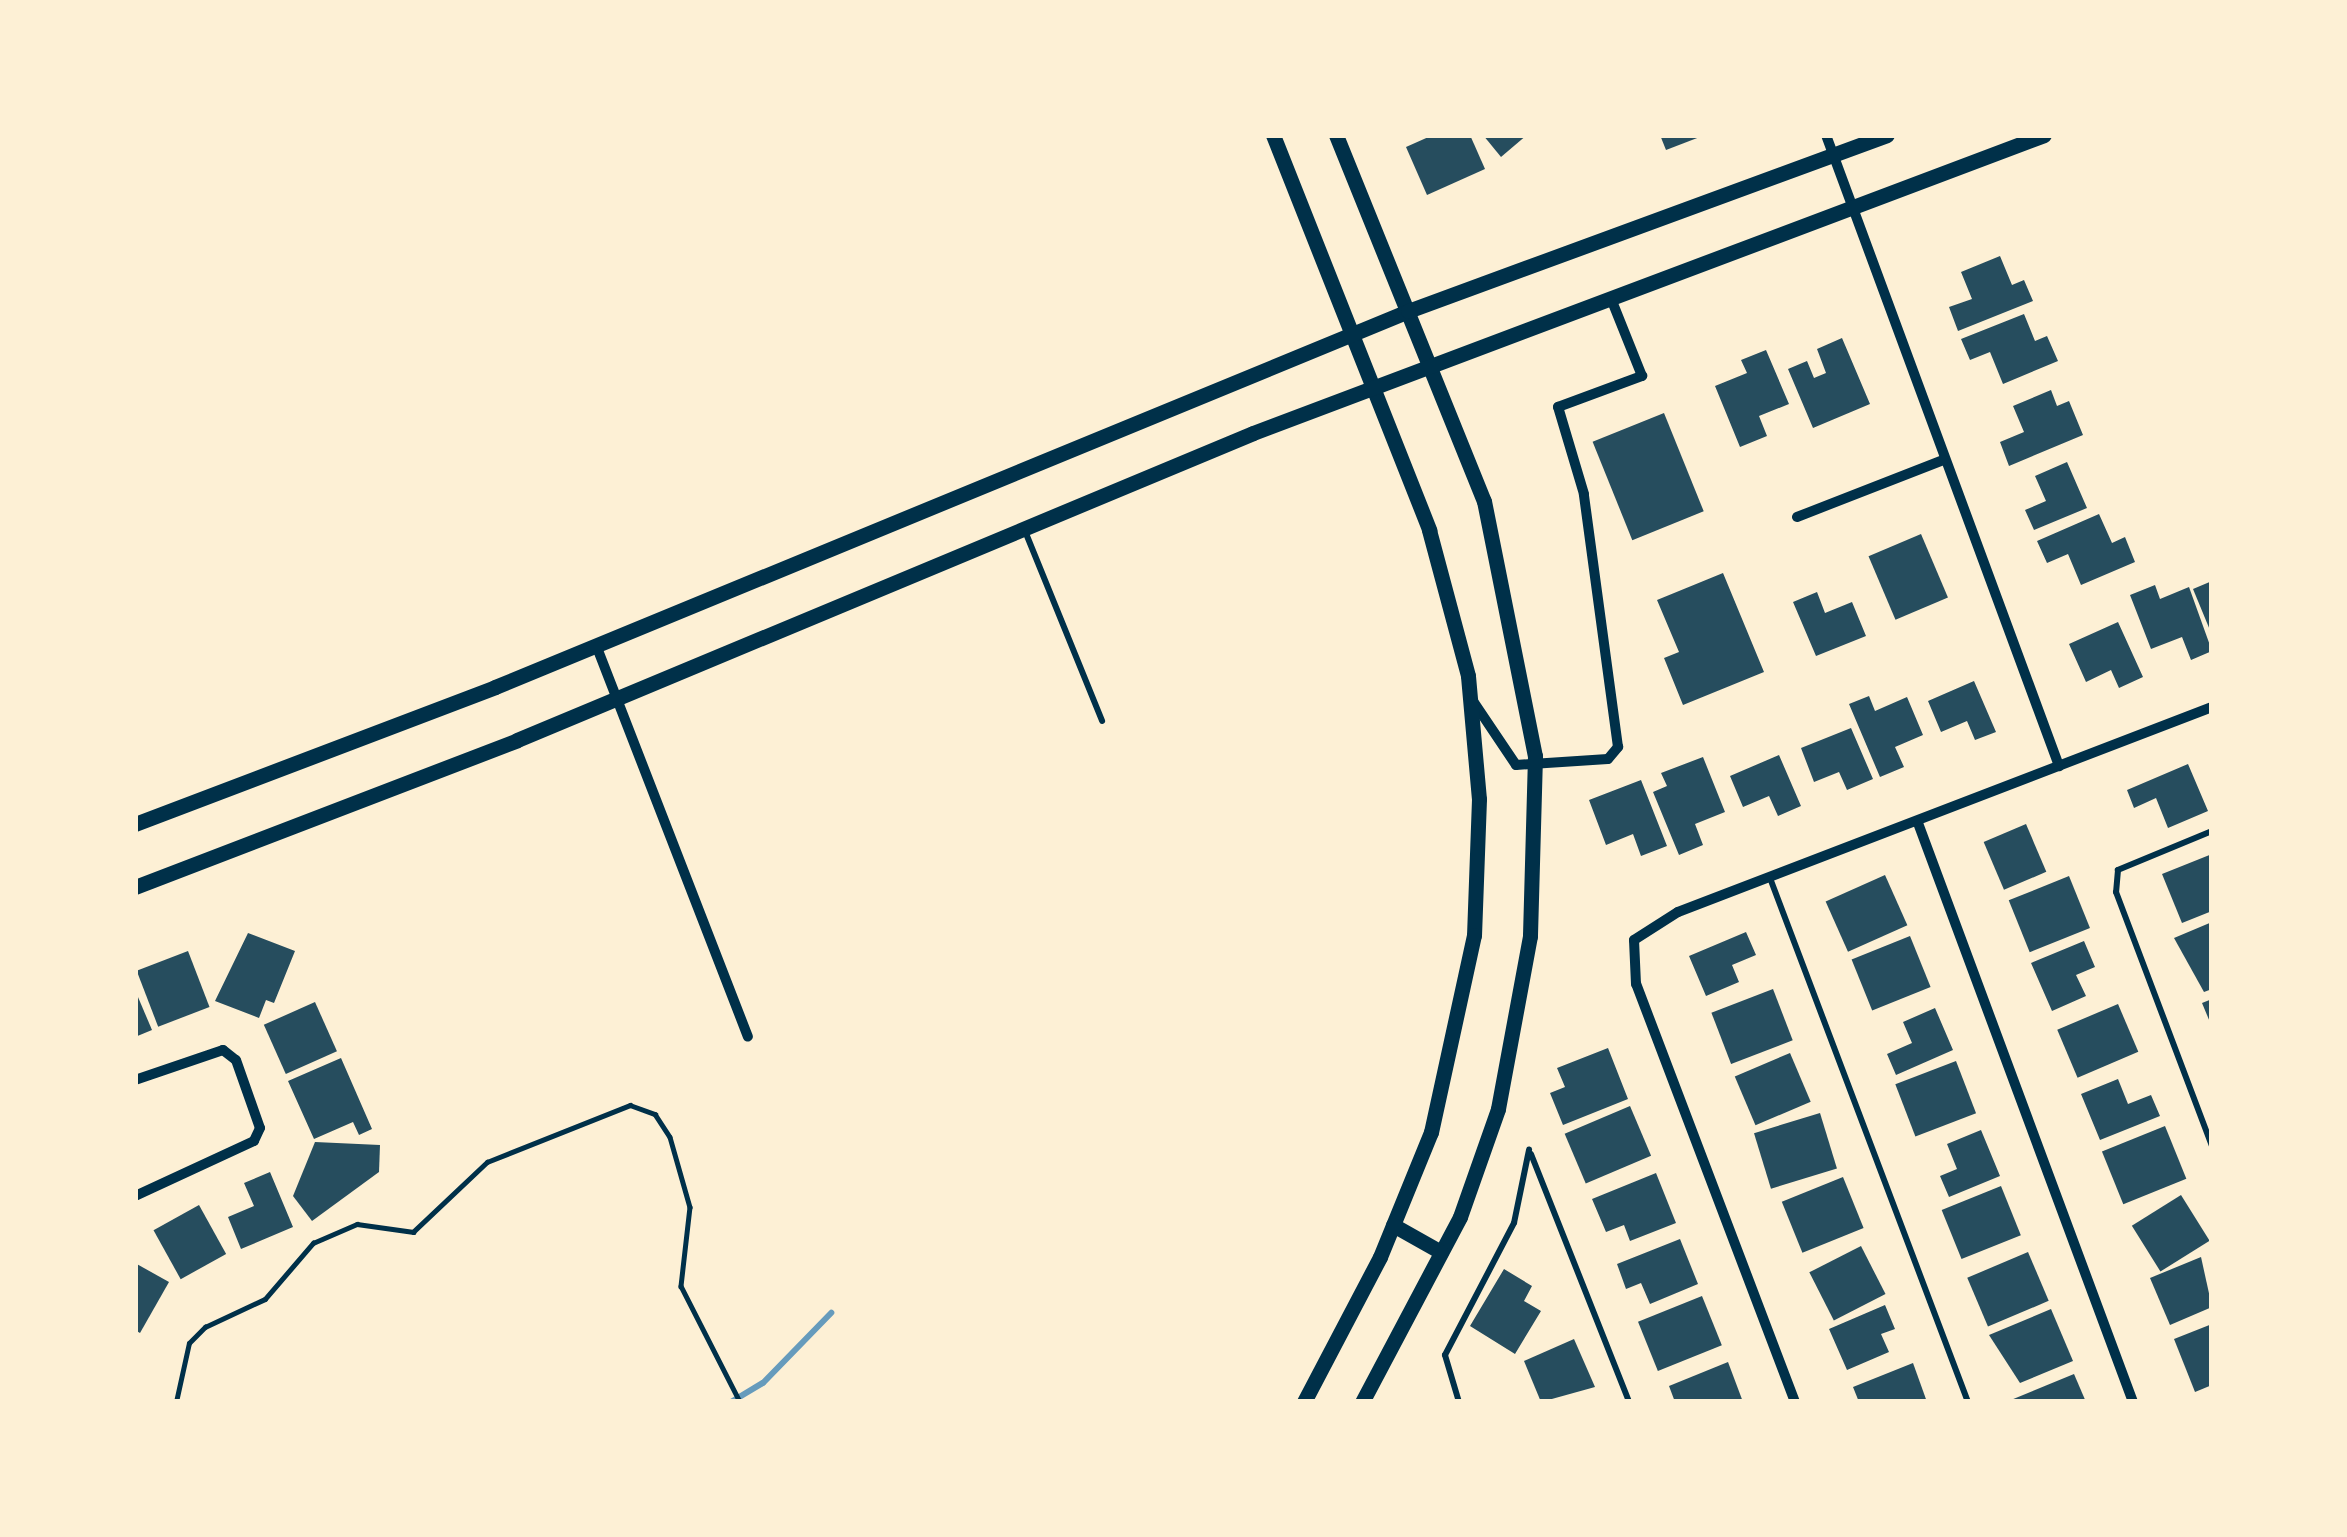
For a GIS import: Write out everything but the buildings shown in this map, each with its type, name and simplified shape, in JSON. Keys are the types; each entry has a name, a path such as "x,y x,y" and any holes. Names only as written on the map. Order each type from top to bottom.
{"main road":[{"path":"1273,135 1429,530 1471,698 1479,799 1474,935 1431,1132 1393,1225 1304,1402"},
{"path":"1336,135 1499,551 1535,767 1523,990 1498,1109 1442,1252 1362,1402"},
{"path":"135,824 596,645 1408,311 1887,135"},
{"path":"135,886 616,698 1375,388 2044,135"},
{"path":"1393,1225 1442,1252"}],"street":[{"path":"1826,135 1942,460 2059,766"},
{"path":"1471,698 1505,754 1535,767 1609,758 1618,748 1584,494 1558,407 1642,376 1612,301"},
{"path":"1797,517 1942,460"},
{"path":"596,645 748,1036"},
{"path":"1795,1402 1636,984 1634,940 1678,912 1918,824 2212,707"},
{"path":"1918,824 2133,1402"},
{"path":"135,1080 223,1050 236,1060 260,1128 254,1141 135,1196"}],"lane":[{"path":"1024,528 1102,721"},
{"path":"2212,831 2118,869 2116,892 2212,1146"},
{"path":"1770,878 1968,1402"},
{"path":"1459,1402 1445,1355 1514,1223 1529,1150 1629,1402"}],"path":[{"path":"176,1402 189,1343 205,1327 265,1299 314,1243 357,1224 412,1232 441,1213 487,1162 630,1105 656,1114 670,1137 690,1208 681,1286 740,1402"}],"waterway":[{"path":"731,1402 763,1383 831,1313"}]}
